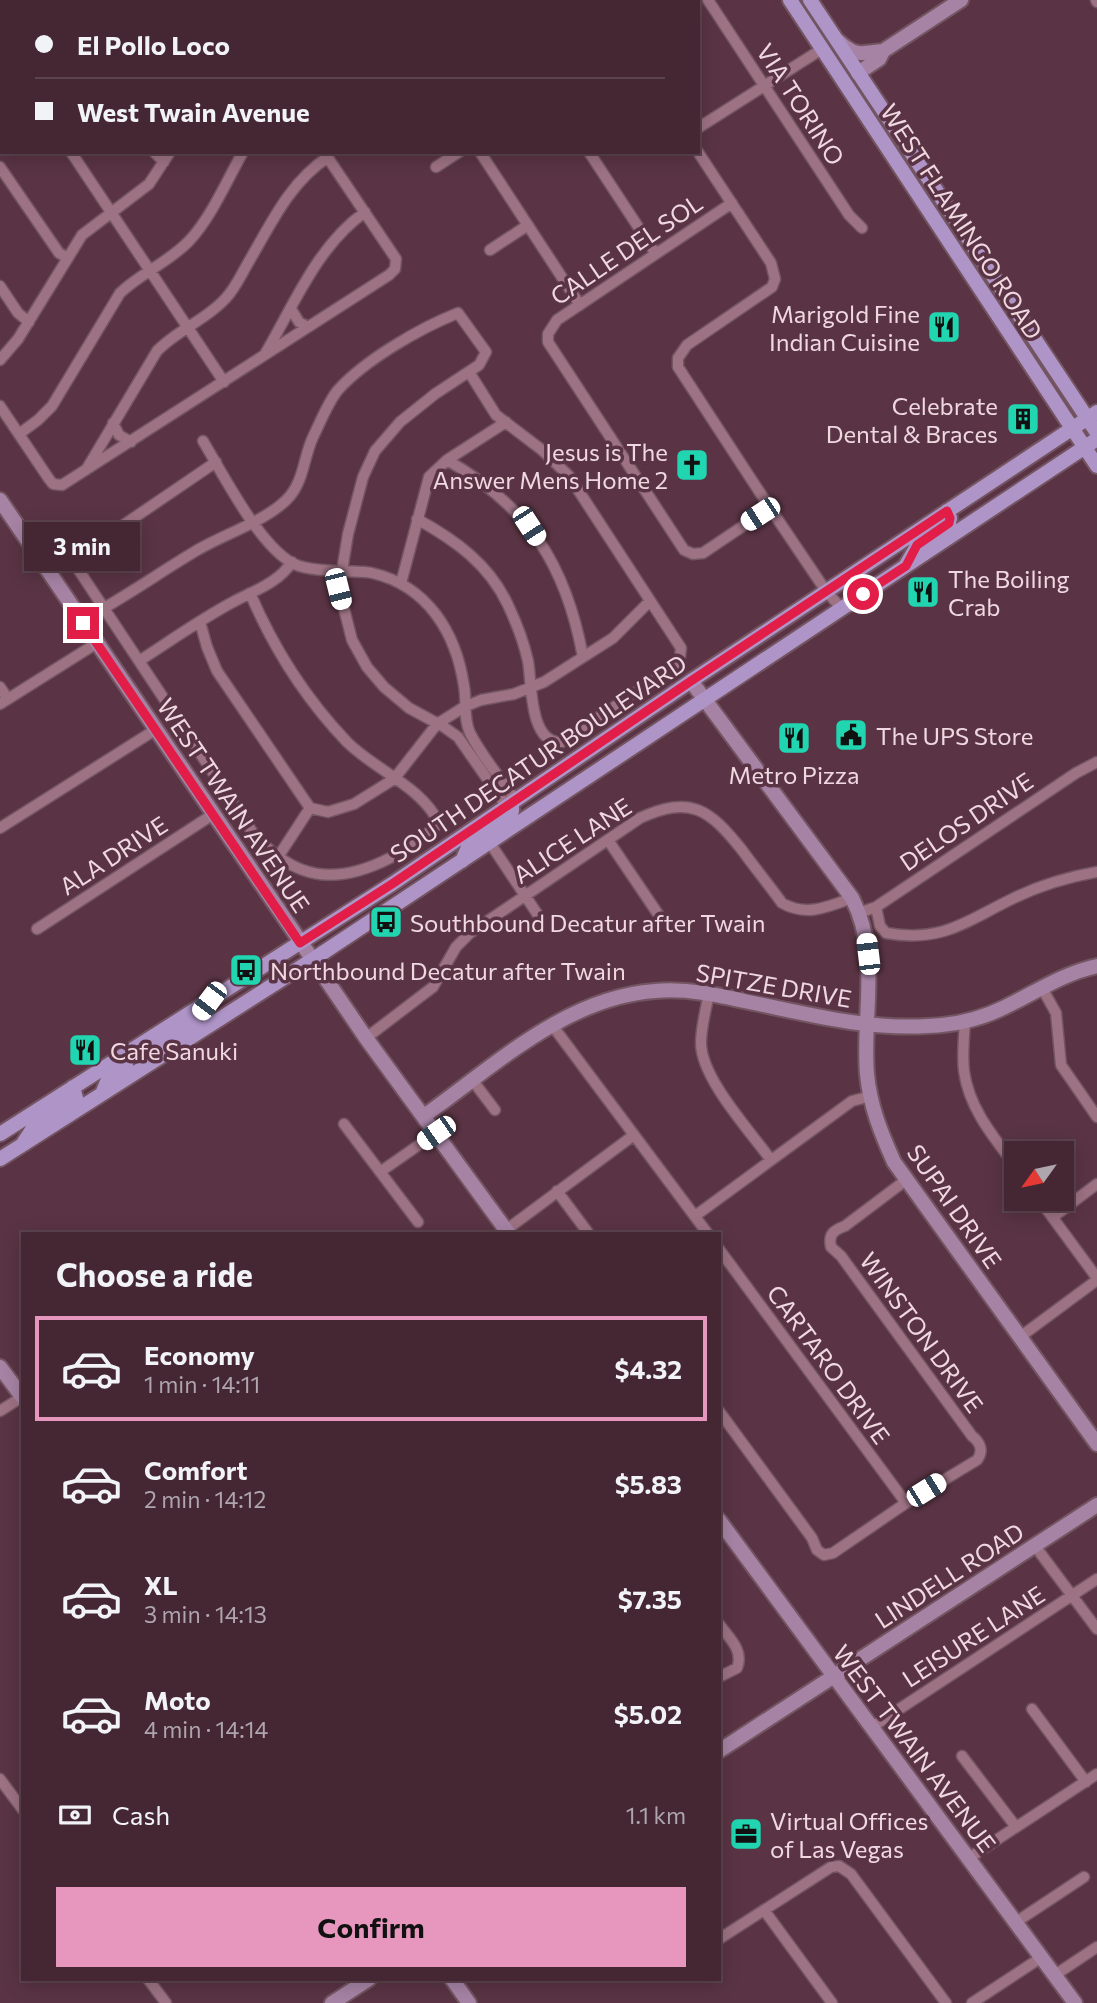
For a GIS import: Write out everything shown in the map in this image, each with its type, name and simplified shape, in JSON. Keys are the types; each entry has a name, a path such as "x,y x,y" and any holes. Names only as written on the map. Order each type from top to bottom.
{"main road":[{"name":"WEST FLAMINGO ROAD","path":"790,0 1097,466"},
{"name":"WEST FLAMINGO ROAD","path":"810,0 999,286 1092,415 1097,433"},
{"path":"822,49 836,56 848,69 859,73"},
{"path":"869,120 879,121 899,150 923,170"},
{"path":"927,210 944,220 958,235 964,234"},
{"path":"953,249 966,252 984,279 999,286"},
{"name":"SOUTH DECATUR BOULEVARD","path":"0,1134 300,943 1092,415"},
{"name":"SOUTH DECATUR BOULEVARD","path":"0,1159 312,960 1097,439"},
{"path":"906,566 917,545 949,523 947,511"},
{"path":"462,861 469,845 509,815 512,811 511,804"},
{"path":"157,1059 157,1048 188,1028 209,1001"},
{"path":"102,1094 109,1077 126,1066 124,1055"},
{"path":"21,1146 35,1125 76,1098 73,1087"}],"street":[{"name":"VIA TORINO","path":"708,0 849,215 862,228"},
{"path":"837,40 848,49 861,54 883,51 961,0"},
{"path":"700,127 822,49"},
{"path":"859,73 879,59 883,51"},
{"path":"72,154 224,382"},
{"path":"19,434 52,406 114,302 127,286 181,248 195,234 242,154"},
{"path":"436,167 455,154"},
{"path":"481,154 580,305"},
{"path":"590,154 656,254"},
{"path":"699,154 771,263 775,279 772,287 687,345 678,358 682,374 826,591 842,608"},
{"path":"0,406 53,484 62,485 85,471 131,442 263,357 396,269 396,259 326,155 292,188 238,281 224,300 164,344 150,359 85,471"},
{"path":"0,360 10,351 82,235 149,184 167,157"},
{"path":"0,167 59,253 66,257"},
{"name":"CALLE DEL SOL","path":"732,204 557,320 548,334 552,350 684,550 693,554 703,553 770,508"},
{"path":"263,357 329,244 365,212"},
{"path":"490,250 528,225"},
{"path":"0,286 18,313 29,322"},
{"path":"291,309 299,322 308,327"},
{"path":"104,608 196,550 253,522 278,507 290,496 300,478 312,439 337,391 379,356 430,324 458,313 486,352 479,365 400,422 375,451 363,477 340,571 338,589 352,640 367,667 384,687 409,708 458,737 502,800 511,804 512,795 470,732 464,707 465,688 456,651 443,622 421,598 401,583 372,573 340,571 299,566 278,554 253,522 203,441"},
{"path":"416,519 452,538 482,566 508,604 528,660 533,706 538,723 553,743 562,742 674,667 680,657 681,648 569,476 542,450 496,415 469,372"},
{"path":"401,583 429,477 447,460 506,422"},
{"path":"113,423 119,435 131,442"},
{"path":"447,460 507,502 529,526 565,589 576,617 583,657"},
{"path":"216,462 72,560 253,833 278,857 289,865 318,874 350,874 366,870 424,838 439,823 433,811 420,797 348,743 292,671 250,593"},
{"name":"WEST TWAIN AVENUE","path":"0,501 366,1038 508,1232"},
{"path":"139,661 200,622 283,575 292,562"},
{"path":"200,622 206,647 217,671 310,808 328,812 354,804 394,779 437,724 481,700 514,694 544,682 613,638 650,601"},
{"path":"0,687 4,701 97,643"},
{"name":"SUPAI DRIVE","path":"691,681 852,898 860,916 866,931 868,954 867,1073 876,1120 894,1161 1097,1444"},
{"path":"0,828 155,730"},
{"name":"DELOS DRIVE","path":"860,916 876,909 1076,772 1097,762"},
{"path":"278,857 310,808"},
{"name":"ALICE LANE","path":"366,1038 433,987 456,947 470,933 639,818 658,810 694,808 721,824 782,903 790,908 808,911 826,908 852,898"},
{"name":"ALA DRIVE","path":"37,929 212,815"},
{"path":"608,840 658,914"},
{"path":"490,843 540,918"},
{"path":"876,909 880,926 886,933 907,936 935,934 961,927 1013,898 1040,887 1097,872"},
{"name":"SPITZE DRIVE","path":"424,1116 552,1025 579,1010 626,995 654,991 709,993 868,1025 927,1026 965,1021 1003,1009 1042,988 1097,966"},
{"path":"1042,988 1056,1013 1061,1065 1097,1117"},
{"path":"709,993 701,1043 705,1065 712,1080 771,1160"},
{"path":"965,1021 964,1068 968,1089 983,1123 1004,1151"},
{"path":"552,1025 707,1232"},
{"path":"473,1081 495,1110"},
{"path":"695,1216 852,1101 871,1096"},
{"path":"344,1124 418,1222"},
{"path":"380,1172 436,1133"},
{"path":"508,1232 557,1191 634,1135"},
{"name":"WINSTON DRIVE","path":"905,1503 977,1460 981,1452 978,1440 972,1436 841,1256 831,1247 830,1238 835,1230 845,1226 906,1180"},
{"path":"1052,1217 1097,1184"},
{"path":"557,1191 588,1232"},
{"path":"1020,1337 1097,1279 1048,1211"},
{"name":"CARTARO DRIVE","path":"721,1252 905,1503"},
{"path":"0,1367 21,1396"},
{"path":"0,1411 21,1398"},
{"path":"721,1414 812,1538 817,1550 824,1555 833,1553 905,1503"},
{"name":"LINDELL ROAD","path":"721,1750 1097,1505"},
{"name":"WEST TWAIN AVENUE","path":"721,1523 1075,2003"},
{"path":"1035,1546 1097,1629"},
{"name":"LEISURE LANE","path":"872,1727 1097,1579"},
{"path":"721,1628 741,1658 737,1668 721,1676"},
{"path":"1032,1709 1086,1782"},
{"path":"962,1756 1016,1827"},
{"path":"969,1858 1097,1774"},
{"path":"0,1779 21,1807"},
{"path":"721,1935 831,1867 839,1866 851,1874 946,2003"},
{"path":"1016,1922 1084,1877"},
{"path":"764,1910 832,2003"},
{"path":"1055,1975 1097,1947"},
{"path":"972,2003 1042,1957"},
{"path":"150,1981 166,2003"},
{"path":"332,2003 366,1981"},
{"path":"453,1981 469,2003"}],"place":[{"name":"Marigold Fine Indian Cuisine","path":"944,327"},
{"name":"Celebrate Dental & Braces","path":"1023,419"},
{"name":"Jesus is The Answer Mens Home 2","path":"692,465"},
{"name":"The Boiling Crab","path":"923,592"},
{"name":"The UPS Store","path":"851,735"},
{"name":"Metro Pizza","path":"794,738"},
{"name":"Southbound Decatur after Twain","path":"386,922"},
{"name":"Northbound Decatur after Twain","path":"246,970"},
{"name":"Cafe Sanuki","path":"85,1050"},
{"name":"Virtual Offices of Las Vegas","path":"746,1834"}],"route":[{"path":"83,623 300,943 947,511 951,521 917,545 906,566 863,594"}]}
